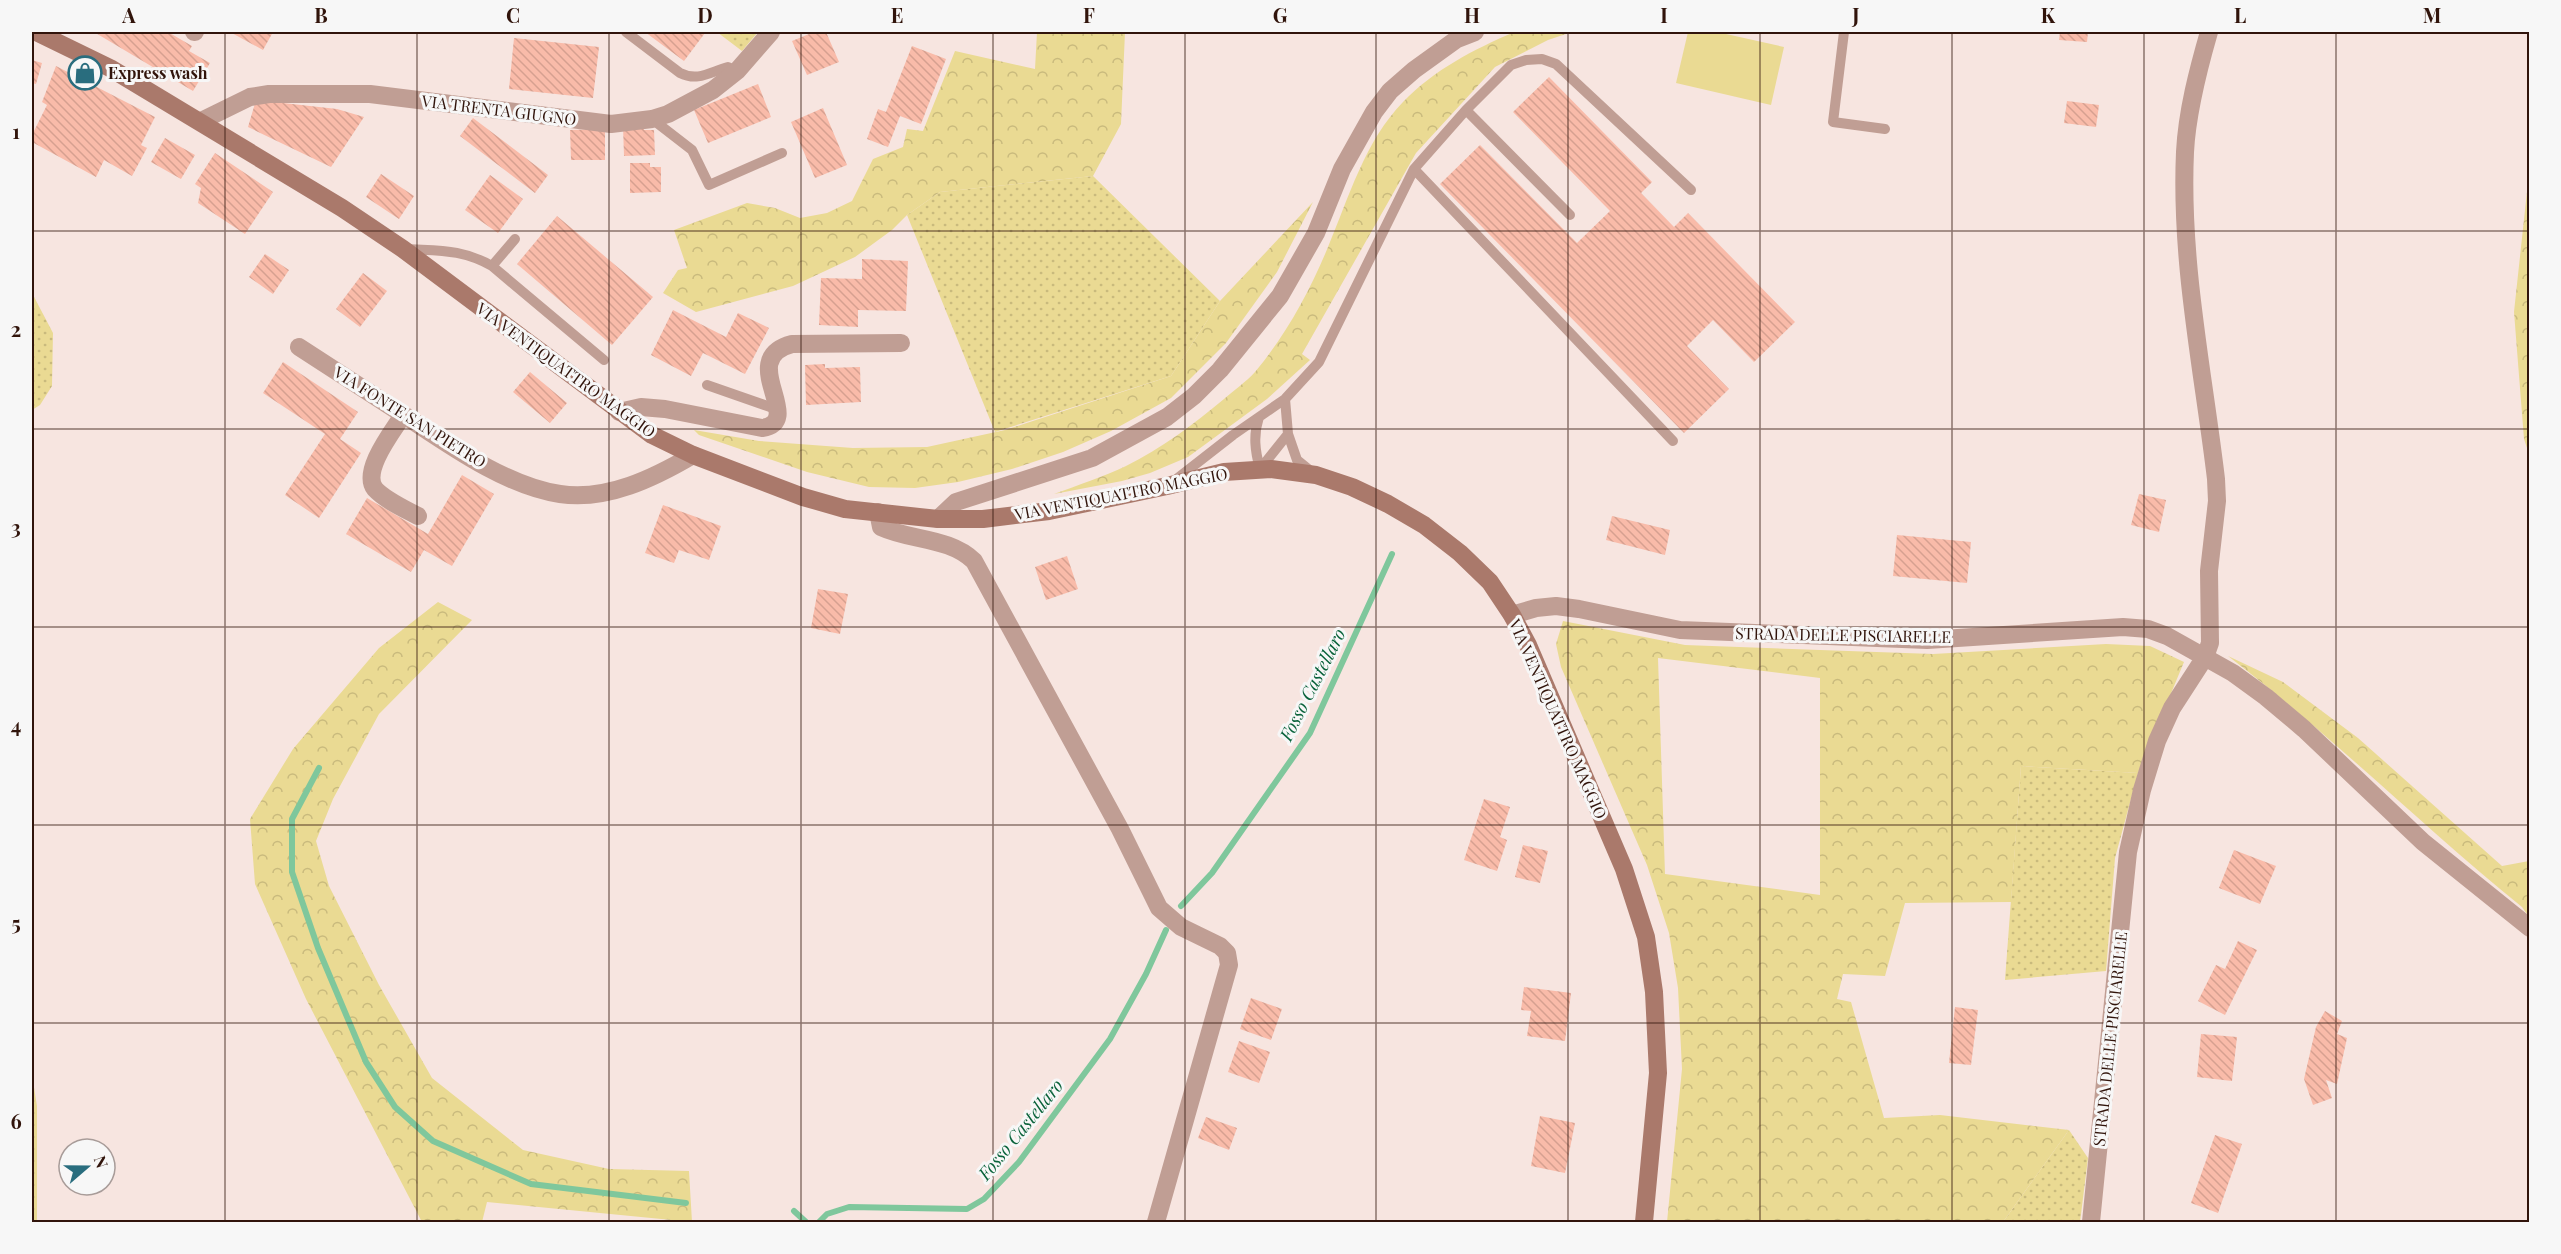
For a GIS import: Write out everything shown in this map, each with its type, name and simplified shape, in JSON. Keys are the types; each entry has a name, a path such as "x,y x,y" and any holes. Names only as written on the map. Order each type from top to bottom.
{"main road":[{"name":"VIA VENTIQUATTRO MAGGIO","path":"36,32 110,68 342,208 403,249 652,435 693,456 803,496 845,509 938,519 1012,516 1167,486 1224,472 1260,469 1316,475 1352,486 1424,525 1460,553 1490,582 1512,615 1541,673 1624,869 1646,937 1654,992 1658,1073 1644,1222"}],"street":[{"name":"VIA TRENTA GIUGNO","path":"201,121 250,97 269,94 370,94 611,123 652,119 668,114 713,90 737,71 771,32"},
{"path":"938,519 956,502 1092,458 1167,417 1194,396 1220,370 1280,296 1316,233 1342,169 1374,112 1390,91 1414,70 1457,39 1475,32"},
{"name":"STRADA DELLE PISCIARELLE","path":"2091,1222 2128,852 2142,790 2157,741 2172,708 2205,657 2210,643 2209,571 2217,501 2216,479 2191,303 2185,151 2190,110 2209,32"},
{"path":"619,412 641,407 762,428 772,427 778,420 779,412 768,375 773,354 782,347 792,344 902,343"},
{"name":"VIA FONTE SAN PIETRO","path":"299,347 468,458 532,487 561,494 597,493 637,484 693,456"},
{"path":"403,415 378,456 370,473 371,482 376,490 418,516"},
{"path":"878,512 881,527 898,535 963,551 974,561 1120,829 1159,908 1181,927 1220,946 1227,953 1229,964 1156,1222"},
{"name":"STRADA DELLE PISCIARELLE","path":"1512,615 1536,608 1556,606 1680,630 1927,639 2101,629 2148,629 2167,636 2233,673 2266,697 2304,729 2423,842 2529,928"}],"lane":[{"path":"626,32 690,78 698,78 728,67 737,71"},
{"path":"1844,32 1833,122 1885,129"},
{"path":"1167,486 1285,399 1319,362 1414,170 1466,110 1511,65 1526,60 1542,59 1556,64 1691,190"},
{"path":"1466,110 1570,215"},
{"path":"652,119 692,150 709,184 783,153"},
{"path":"1414,170 1673,441"},
{"path":"492,266 515,239"},
{"path":"403,249 455,251 492,266 604,360"},
{"path":"707,385 779,412"},
{"path":"1285,399 1288,434 1298,460 1316,475"},
{"path":"1259,417 1255,428 1255,451 1260,469"},
{"path":"1260,469 1288,434"}],"green space":[{"path":"717,32 758,32 742,51"},
{"path":"1037,32 1125,32 1121,124 1093,176 940,192 855,257 793,286 696,312 663,293 678,270 687,268 674,230 747,203 775,208 800,218 827,213 852,201 873,159 903,147 907,129 923,131 955,51 1035,69"},
{"path":"1514,32 1572,32 1548,40 1495,67 1416,153 1302,354 1310,360 1267,399 1188,457 1150,473 1122,481 1054,494 1139,459 1177,435 1251,376 1277,343 1305,296 1359,170 1390,117 1415,90 1441,70 1469,53"},
{"path":"1688,32 1717,32 1784,47 1771,105 1676,83"},
{"path":"2529,173 2529,454 2524,439 2514,312"},
{"path":"1093,176 1220,301 1171,376 995,432 907,215 940,192"},
{"path":"1313,202 1277,272 1226,343 1171,398 1111,431 1063,452 1012,469 958,482 915,488 869,487 807,472 699,435 694,430 759,441 853,448 927,447 1005,430 1171,376 1220,301"},
{"path":"32,293 53,333 52,386 40,405 32,410"},
{"path":"438,602 472,620 379,714 333,799 316,841 329,886 379,985 432,1078 523,1150 609,1169 689,1171 692,1222 487,1202 482,1222 422,1222 306,999 255,884 250,819 293,749 379,648"},
{"path":"1563,621 1685,645 1933,654 2106,644 2150,646 2184,662 2138,773 2021,766 2011,902 1905,903 1885,976 1843,974 1837,999 1851,1002 1884,1118 1940,1115 2069,1130 2003,1222 1667,1222 1682,1069 1678,988 1669,933 1647,865 1561,667 1556,644","holes":["1658,658 1820,678 1820,895 1665,874"]},
{"path":"2228,656 2283,682 2358,738 2502,866 2529,861 2529,917 2522,907 2339,748"},
{"path":"2021,766 2138,773 2115,858 2106,971 2005,980"},
{"path":"32,1075 37,1106 37,1222 32,1222"},
{"path":"2069,1130 2088,1158 2080,1222 2003,1222"}],"building":[{"path":"94,32 168,32 192,46 189,51 210,63 193,91"},
{"path":"230,32 273,32 263,50"},
{"path":"645,32 703,32 705,33 684,61"},
{"path":"814,32 826,32 839,62 807,75 792,41"},
{"path":"2060,32 2088,32 2087,42 2059,40"},
{"path":"514,38 599,47 593,98 509,89"},
{"path":"912,46 946,59 921,124 900,116 888,147 867,139 878,109 886,112"},
{"path":"32,60 42,63 36,84 32,83"},
{"path":"56,66 155,117 141,145 147,148 132,176 104,160 96,177 32,142 32,135 47,105 42,102"},
{"path":"1549,77 1652,182 1641,193 1674,227 1688,213 1795,322 1754,362 1713,320 1687,346 1729,389 1684,433 1440,184 1480,145 1577,243 1610,211 1513,112"},
{"path":"758,84 771,117 708,143 694,110"},
{"path":"256,100 337,109 364,117 331,167 248,127"},
{"path":"2067,101 2099,105 2096,127 2064,123"},
{"path":"823,108 847,165 815,178 791,122"},
{"path":"473,118 548,175 535,193 460,136"},
{"path":"623,126 643,126 644,130 654,130 655,155 624,156"},
{"path":"605,129 605,160 571,160 570,130"},
{"path":"165,138 195,155 181,179 151,162"},
{"path":"215,153 273,192 245,234 198,203 201,188 195,184"},
{"path":"630,163 650,163 650,167 661,167 661,192 630,193"},
{"path":"381,174 414,196 399,219 366,197"},
{"path":"490,175 523,199 498,233 465,210"},
{"path":"557,216 653,297 612,345 517,264"},
{"path":"265,254 289,270 273,294 249,277"},
{"path":"862,259 908,261 906,311 858,310 858,327 819,325 821,278 862,279"},
{"path":"363,273 387,291 360,327 336,309"},
{"path":"673,310 726,337 738,313 769,328 745,374 703,353 691,376 651,355"},
{"path":"283,362 358,412 340,439 361,453 319,518 285,495 325,434 263,393"},
{"path":"825,364 825,368 860,367 861,402 806,405 805,365"},
{"path":"530,372 567,403 550,423 513,392"},
{"path":"462,475 494,494 452,566 424,550 411,572 346,534 367,498 428,534"},
{"path":"2139,494 2166,500 2159,532 2131,525"},
{"path":"663,505 721,526 709,560 679,550 674,563 645,553"},
{"path":"1612,516 1670,530 1665,555 1606,540"},
{"path":"1897,535 1971,542 1967,583 1893,576"},
{"path":"1067,556 1078,589 1046,600 1035,567"},
{"path":"818,589 848,594 840,634 811,628"},
{"path":"1484,799 1510,807 1500,837 1507,840 1497,871 1464,860"},
{"path":"1523,845 1548,851 1540,883 1515,877"},
{"path":"2234,850 2276,866 2260,904 2219,888"},
{"path":"2238,941 2257,950 2225,1015 2198,1001 2216,965 2225,969"},
{"path":"1524,987 1571,993 1565,1041 1527,1036 1531,1011 1521,1010"},
{"path":"1251,998 1282,1009 1271,1040 1240,1029"},
{"path":"1955,1007 1978,1010 1971,1065 1949,1063"},
{"path":"2325,1011 2342,1021 2337,1034 2347,1038 2337,1084 2326,1080 2332,1098 2313,1105 2304,1079 2316,1027"},
{"path":"2201,1034 2237,1037 2232,1081 2197,1077"},
{"path":"1239,1041 1270,1052 1259,1083 1228,1072"},
{"path":"1540,1116 1575,1123 1565,1173 1531,1166"},
{"path":"1206,1117 1237,1128 1229,1150 1198,1138"},
{"path":"2215,1135 2242,1144 2218,1213 2191,1203"}],"waterway":[{"name":"Fosso Castellaro","path":"1181,906 1212,873 1310,733 1392,554"},
{"path":"319,768 292,819 292,872 318,948 366,1062 395,1107 433,1141 531,1184 686,1203"},
{"name":"Fosso Castellaro","path":"819,1222 827,1214 849,1207 967,1209 984,1199 1019,1162 1110,1039 1146,974 1166,930"},
{"path":"794,1211 806,1222"}],"place":[{"name":"Express wash","path":"85,73"}]}
